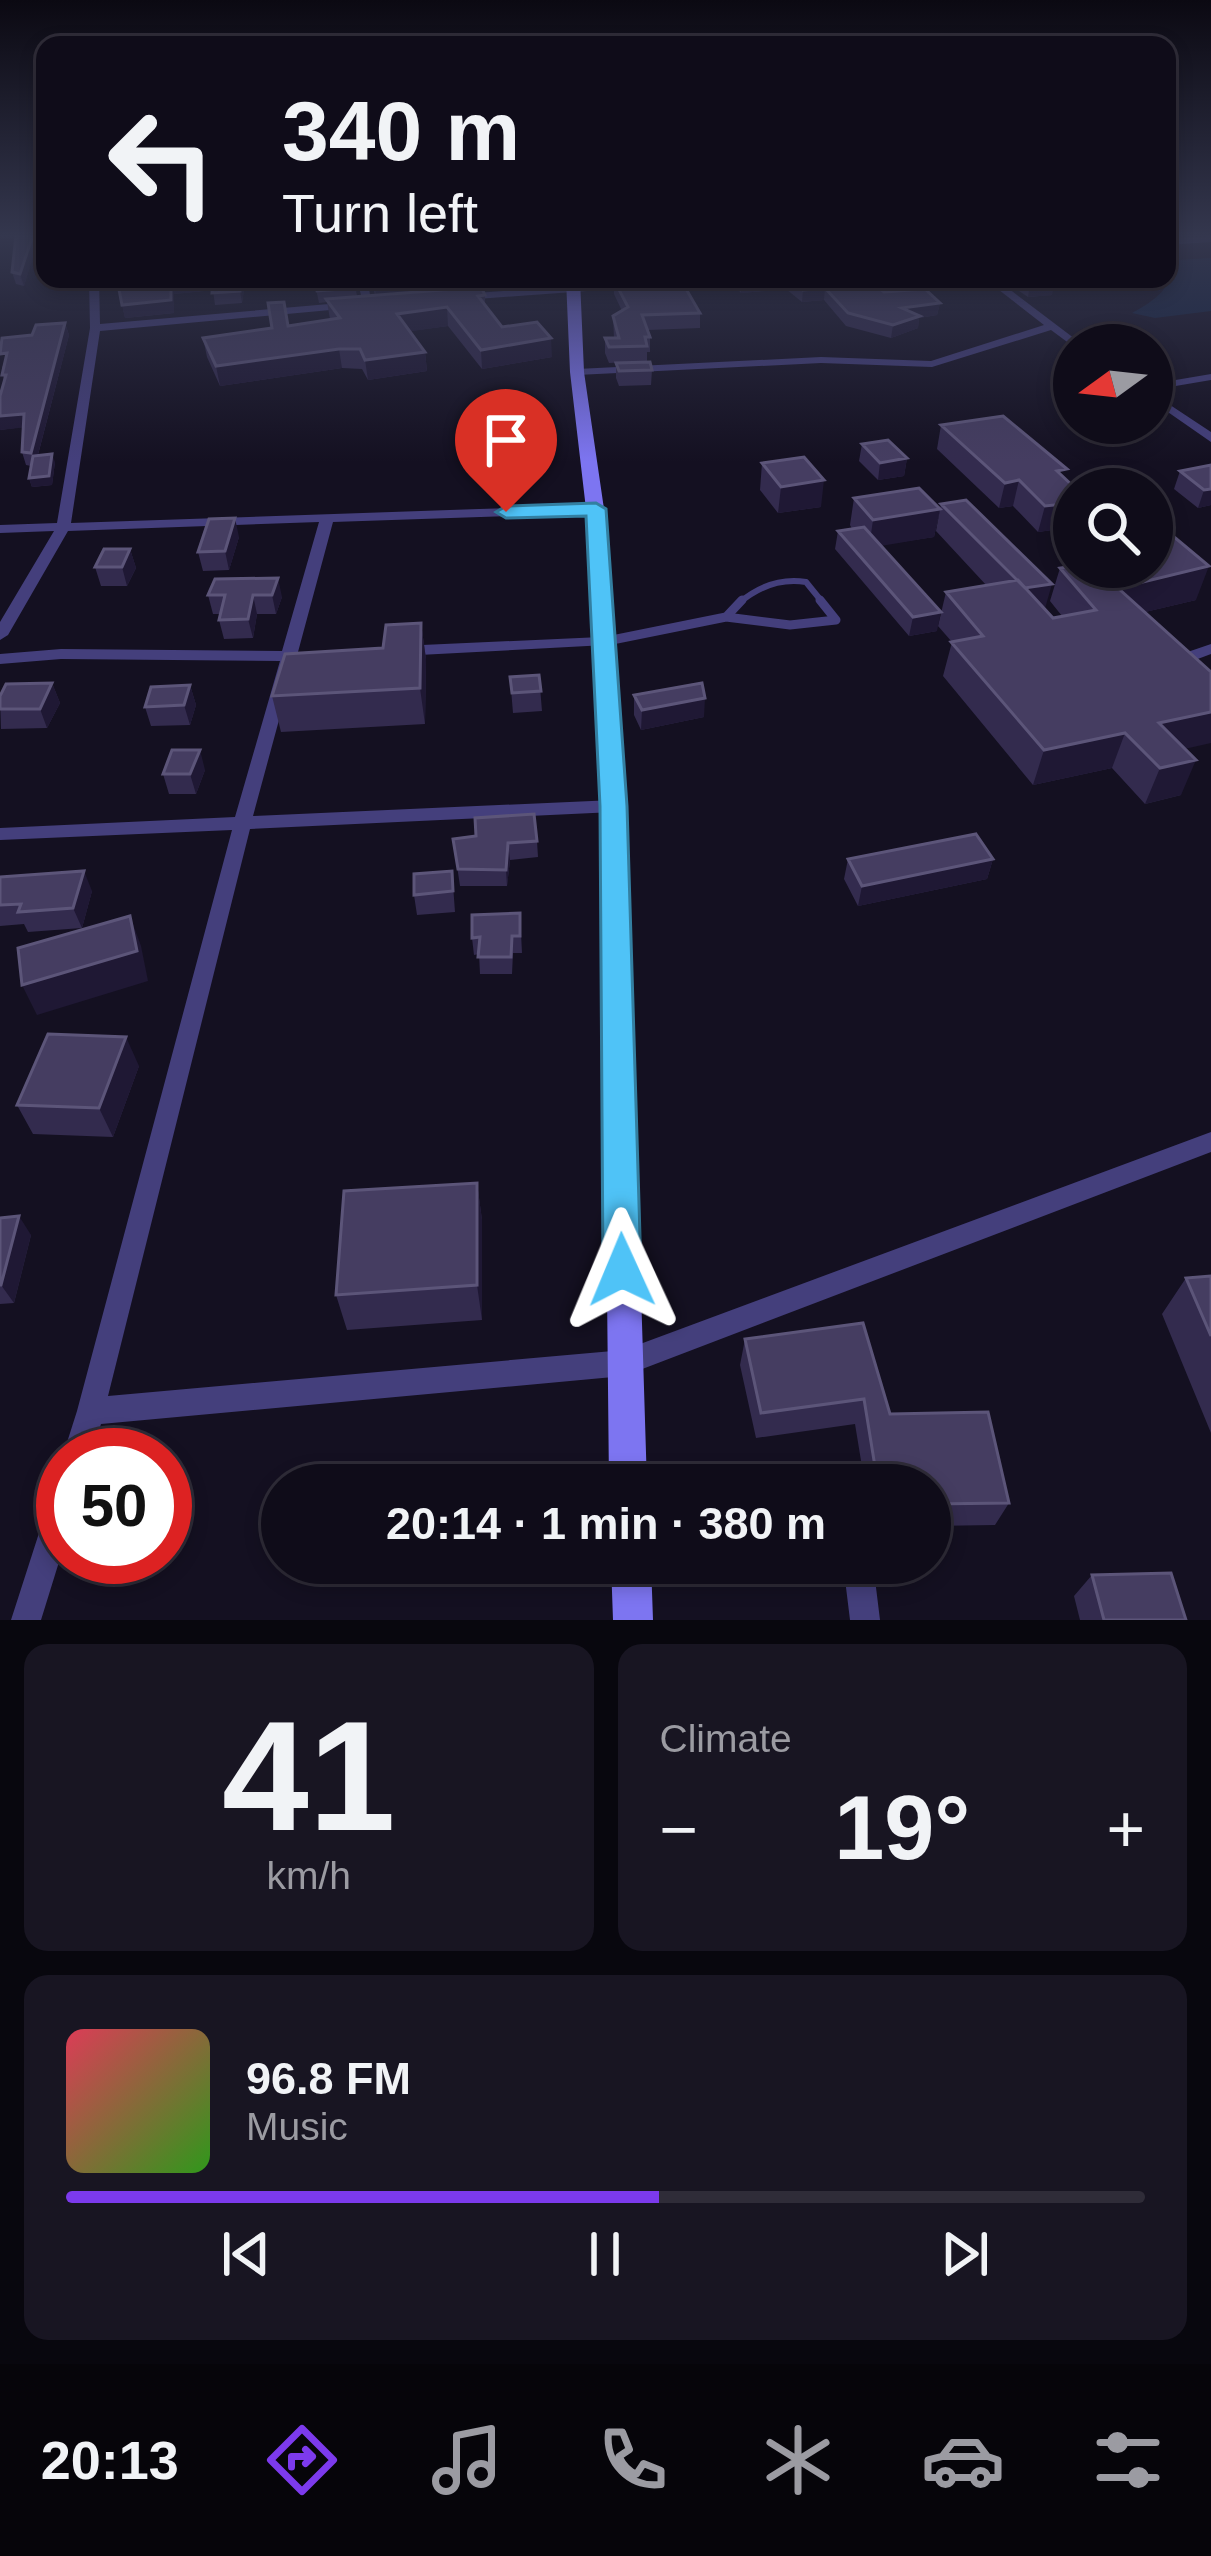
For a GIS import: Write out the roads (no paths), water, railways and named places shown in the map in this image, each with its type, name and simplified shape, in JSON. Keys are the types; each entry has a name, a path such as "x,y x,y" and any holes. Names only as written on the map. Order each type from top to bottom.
{"main road":[{"path":"575,311 577,373 596,509 614,806 627,1464"},
{"path":"632,1584 633,1620"}],"street":[{"path":"0,634 63,528 94,311"},
{"path":"94,328 285,311"},
{"path":"1031,311 1051,326"},
{"path":"577,373 821,360 932,364 1051,326"},
{"path":"1173,383 1211,377"},
{"path":"1173,411 1211,438"},
{"path":"0,529 596,509"},
{"path":"86,1428 243,821 298,656 327,519"},
{"path":"377,652 601,642"},
{"path":"1211,649 1176,661 1211,696"},
{"path":"0,659 61,654 298,656"},
{"path":"0,834 614,806"},
{"path":"91,1411 624,1363 1211,1142"},
{"path":"26,1620 37,1584"},
{"path":"861,1584 866,1620"}],"lane":[{"path":"601,642 726,617 790,625 836,620 806,582 794,580 767,584 742,597 726,617"}],"water":[{"path":"1136,311 1211,311 1155,318 1132,313"}]}
